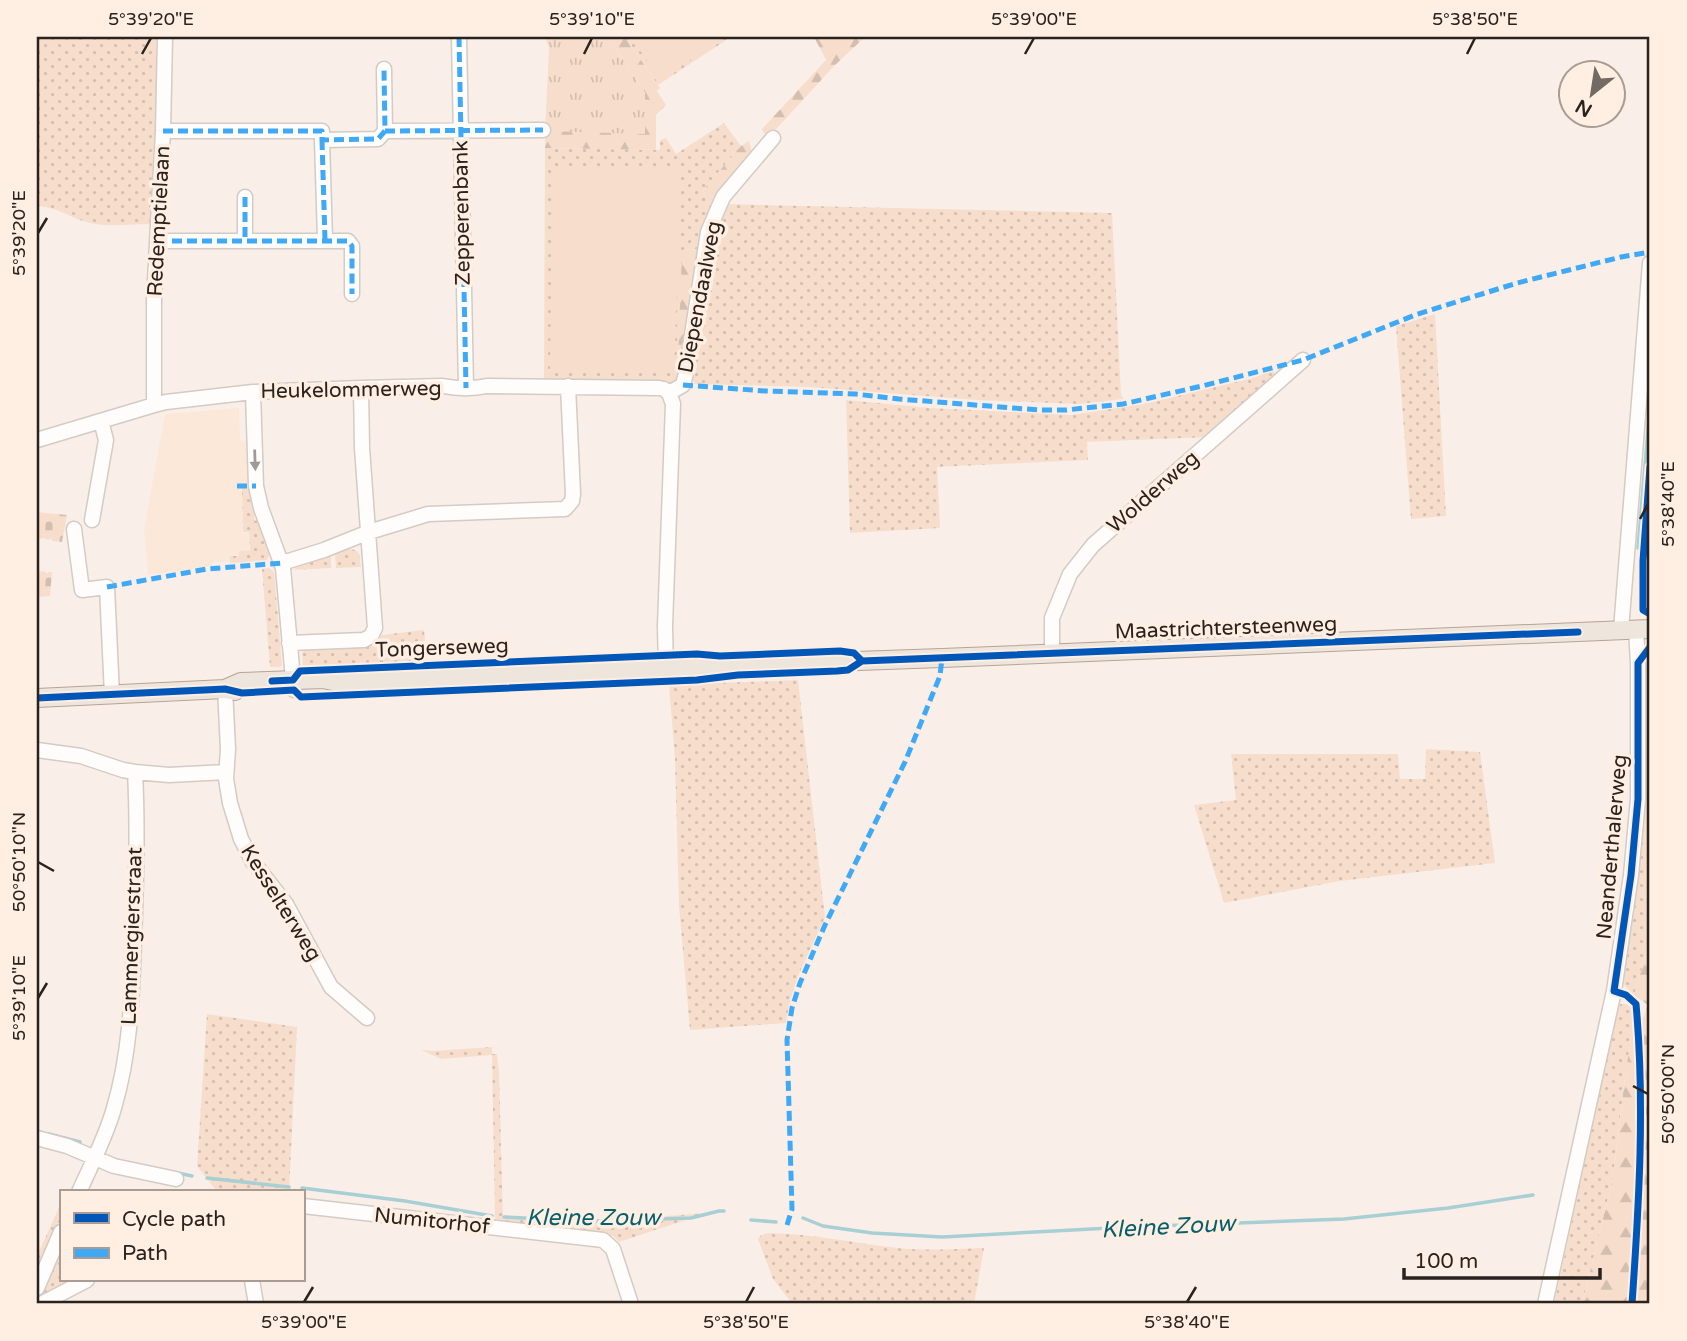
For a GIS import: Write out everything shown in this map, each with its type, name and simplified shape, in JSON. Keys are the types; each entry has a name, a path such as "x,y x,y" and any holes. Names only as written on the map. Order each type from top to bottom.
{"main road":[{"name":"Maastrichtersteenweg","path":"666,668 705,662 716,666 876,661 1636,629"},
{"name":"Tongerseweg","path":"37,698 225,689 241,682 293,685 323,679 342,683 611,671 636,664 666,668"}],"street":[{"name":"Redemptielaan","path":"154,405 164,37"},
{"name":"Zepperenbank","path":"459,37 466,388"},
{"path":"322,140 378,139 385,131 384,69"},
{"path":"385,131 543,130"},
{"path":"163,131 322,131 325,240"},
{"name":"Diependaalweg","path":"666,668 673,404 669,393 683,385 686,373 711,222 723,197 773,138"},
{"path":"245,198 245,240"},
{"path":"157,242 345,240 351,244 352,294"},
{"name":"Neanderthalerweg","path":"1545,1304 1616,978 1631,874 1638,799 1639,663 1636,629 1650,263"},
{"name":"Wolderweg","path":"1052,653 1052,618 1070,574 1093,545 1303,359"},
{"name":"Heukelommerweg","path":"37,440 154,405 253,392 443,386 568,386 659,388 669,393"},
{"path":"282,564 414,517 435,513 565,509 572,501 573,494 568,386"},
{"path":"361,388 369,532"},
{"path":"253,392 256,486 261,508 282,564 293,685"},
{"path":"92,520 106,440 101,421"},
{"path":"74,529 82,590 100,588 112,695"},
{"name":"Tongerseweg","path":"289,643 364,640 371,636 375,628 369,532"},
{"name":"Kesselterweg","path":"225,689 228,749 226,772 230,803 246,850 261,874 286,904 331,987 367,1018"},
{"path":"37,750 81,756 135,772 169,775 226,772"},
{"name":"Lammergierstraat","path":"80,1190 110,1122 126,1062 131,1017 136,877 135,772"},
{"path":"37,1138 67,1146 114,1166 176,1179"},
{"name":"Numitorhof","path":"304,1206 603,1240 613,1249 631,1304"},
{"path":"37,1288 60,1234"},
{"path":"41,1304 83,1282"},
{"path":"252,1282 256,1304"}],"shaded area":[{"path":"239,408 240,440 246,441 248,488 242,488 242,533 249,533 249,550 239,550 239,555 228,556 229,562 212,562 212,566 148,575 144,529 165,414"}],"green space":[{"path":"37,37 155,37 156,125 152,224 97,224 51,208 37,206"},
{"path":"545,37 608,37 645,93 645,134 545,131 549,48"},
{"path":"608,37 625,37 660,88 657,91 666,105 656,115 656,150 545,148 545,131 645,93"},
{"path":"625,37 731,37 658,85"},
{"path":"631,37 725,37 660,80"},
{"path":"814,37 865,37 834,66 768,138 762,129 826,60"},
{"path":"724,123 741,146 703,190 713,209 700,249 682,250 683,366 676,383 544,382 545,148 660,150 660,140 666,138 676,154"},
{"path":"749,141 752,152 713,209 703,190 741,146"},
{"path":"553,167 681,170 674,373 550,370"},
{"path":"724,204 1112,213 1121,395 1124,399 1078,404 976,400 810,387 695,384 692,376 713,230"},
{"path":"700,249 683,366 678,362 682,250"},
{"path":"1435,314 1446,516 1411,519 1396,326"},
{"path":"1273,371 1277,376 1208,437 1087,442 1088,460 937,467 940,528 850,533 846,400 930,408 1071,415 1144,404"},
{"path":"242,488 248,488 255,521 257,520 270,553 267,560 230,563 229,556 239,556 239,551 250,550 249,532 243,532"},
{"path":"1650,507 1650,609 1646,605 1646,561"},
{"path":"37,512 67,515 62,542 45,537 37,538"},
{"path":"349,549 359,553 361,567 336,568 335,554"},
{"path":"331,556 331,568 294,570 297,567"},
{"path":"269,568 274,572 282,665 280,667 270,667 262,569"},
{"path":"37,571 47,574 52,572 50,596 37,597"},
{"path":"424,630 427,661 303,665 302,653 305,649 368,645 382,635"},
{"path":"1650,657 1650,941 1634,995 1621,982 1637,870 1648,710 1647,665"},
{"path":"798,680 825,917 798,976 786,1023 690,1030 679,906 675,759 669,685"},
{"path":"1426,749 1480,752 1495,863 1340,881 1224,903 1194,805 1236,800 1231,754 1398,754 1400,779 1425,779"},
{"path":"1650,941 1650,1304 1582,1304 1613,1178 1635,1016 1643,1018 1648,1005 1634,995"},
{"path":"1627,1004 1635,1016 1613,1178 1582,1304 1554,1304 1618,1006"},
{"path":"207,1014 297,1027 289,1190 215,1189 197,1166"},
{"path":"492,1047 492,1054 497,1054 499,1072 503,1219 613,1220 707,1213 619,1242 613,1236 505,1224 495,1218 492,1055 441,1059 421,1050"},
{"path":"60,1205 60,1220 37,1273 37,1256"},
{"path":"769,1233 909,1249 984,1248 974,1304 790,1304 773,1279 758,1239"},
{"path":"60,1249 60,1282 76,1282 48,1297 41,1288"}],"waterway":[{"path":"1638,548 1650,406"},
{"name":"Kleine Zouw","path":"49,1134 80,1142"},
{"name":"Kleine Zouw","path":"178,1173 192,1176"},
{"name":"Kleine Zouw","path":"207,1178 289,1187"},
{"name":"Kleine Zouw","path":"302,1188 405,1201 492,1216"},
{"name":"Kleine Zouw","path":"803,1218 823,1226 872,1233 942,1237 1344,1219 1448,1208 1533,1195"},
{"name":"Kleine Zouw","path":"504,1217 590,1221 691,1218 724,1211"},
{"name":"Kleine Zouw","path":"751,1220 776,1222"}],"marked path":[{"path":"459,37 466,388"},
{"path":"163,131 322,131 322,140 378,139 385,131 384,69"},
{"path":"385,131 543,130"},
{"path":"322,140 325,240"},
{"path":"245,197 245,240"},
{"path":"157,241 348,241 352,246 352,294"},
{"path":"683,385 855,394 1039,410 1123,404 1303,360 1415,315 1517,283 1650,252"},
{"path":"237,486 256,486"},
{"path":"107,587 207,569 282,563"},
{"path":"787,1225 792,1209 787,1040 792,1008 825,925 905,762 940,676 942,658"}],"cycle path":[{"path":"1650,467 1643,561 1643,610 1650,614"},
{"path":"37,698 225,689 242,693 294,690 301,697 697,680 738,675 848,670 862,661 1578,632"},
{"path":"1632,1304 1640,1154 1639,1042 1636,1004 1626,995 1614,991 1631,875 1638,799 1638,663 1650,647"},
{"path":"272,681 293,680 300,671 697,654 720,656 840,651 854,653 862,661"}]}
